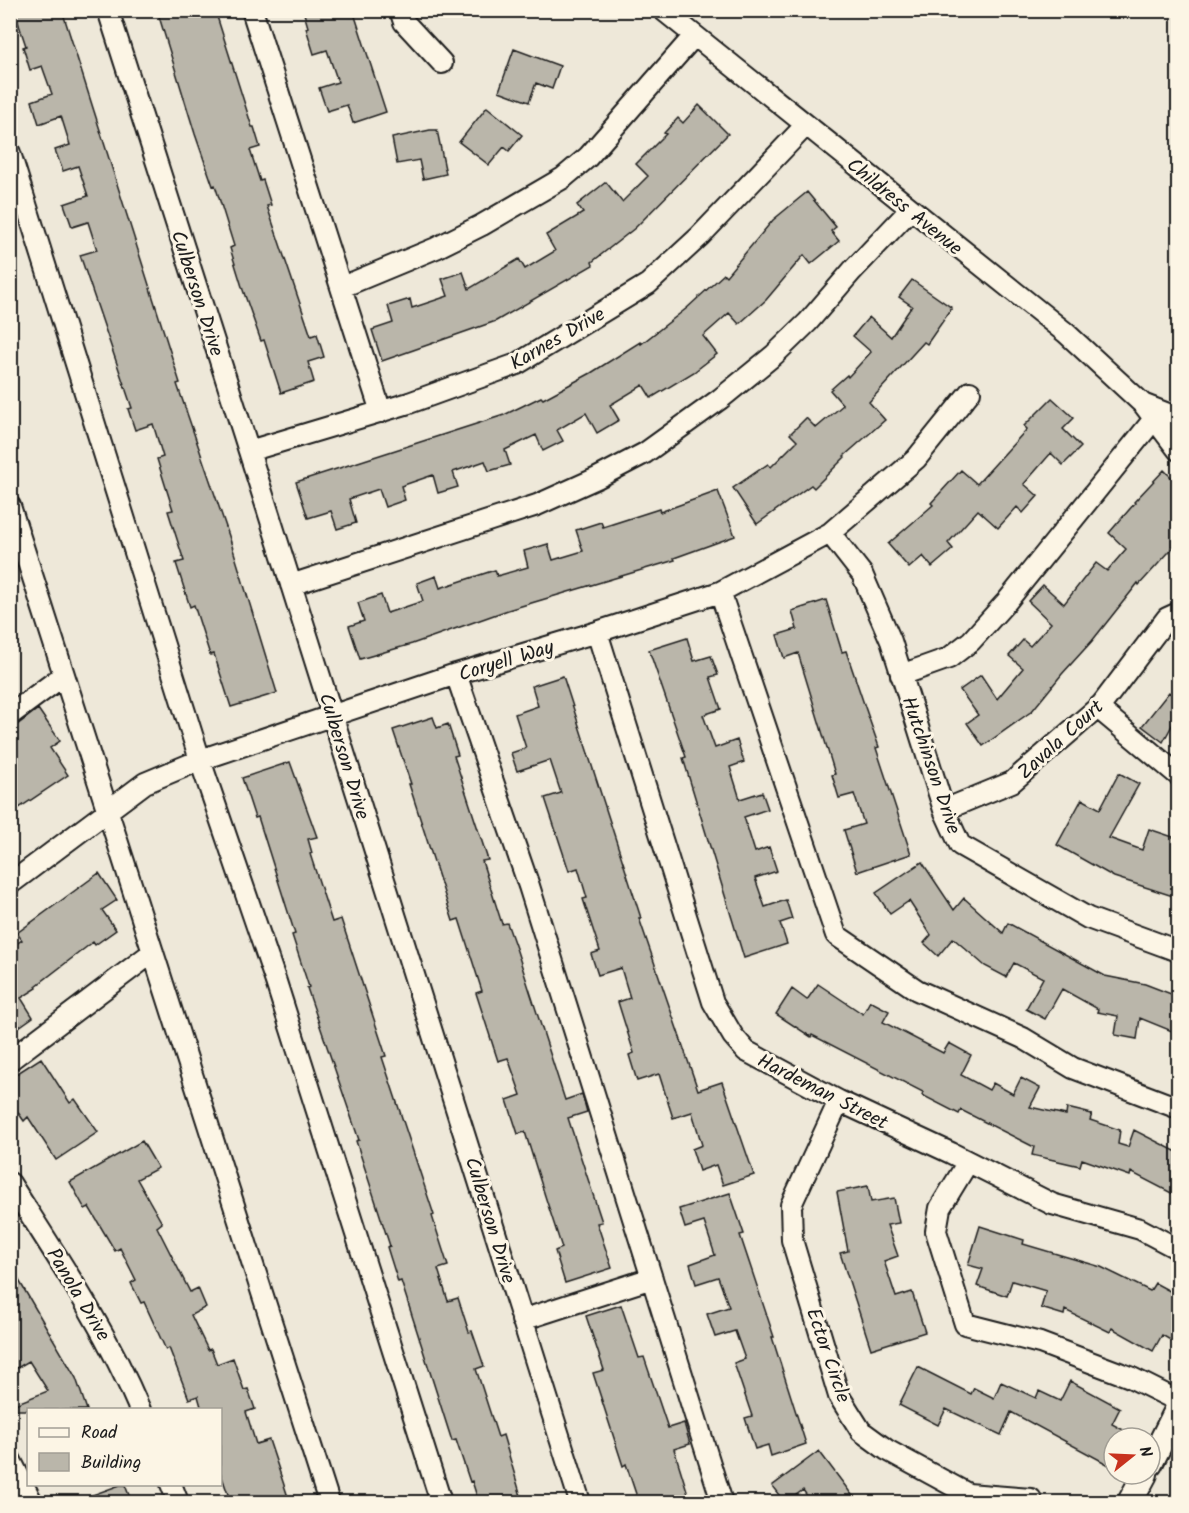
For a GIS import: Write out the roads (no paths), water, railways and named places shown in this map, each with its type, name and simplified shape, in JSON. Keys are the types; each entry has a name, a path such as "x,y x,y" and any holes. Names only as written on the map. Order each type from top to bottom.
{"main road":[{"path":"1162,1441 1179,1408"},
{"path":"1130,1503 1139,1486"}],"street":[{"name":"Culberson Drive","path":"108,10 580,1503"},
{"path":"252,10 381,411"},
{"path":"400,10 404,22 442,63"},
{"name":"Childress Avenue","path":"663,10 1066,333 1149,412 1179,450"},
{"path":"342,287 436,248 482,225 563,178 588,157 694,36"},
{"name":"Karnes Drive","path":"249,451 381,411 517,364 648,284 700,236 806,125"},
{"path":"10,153 200,760 276,982 441,1503"},
{"path":"291,585 537,505 645,453 720,399 774,355 808,322 852,271 910,210"},
{"name":"Coryell Way","path":"10,884 145,783 200,760 456,674 720,592 830,533 916,459 970,392"},
{"path":"901,675 949,658 971,641 1008,600 1149,412"},
{"name":"Childress Avenue","path":"1149,412 1179,418"},
{"path":"10,506 109,810 328,1503"},
{"name":"Hutchinson Drive","path":"830,533 862,574 891,641 944,810 960,845 1088,918 1179,951"},
{"path":"720,592 836,935 917,990 1023,1038 1073,1068 1179,1108"},
{"name":"Zavala Court","path":"944,810 1012,782 1098,708 1167,618 1179,613"},
{"name":"Hardeman Street","path":"597,632 713,1002 733,1036 746,1051 839,1101 1052,1204 1140,1229 1179,1250"},
{"path":"456,674 530,886 722,1503"},
{"path":"10,715 64,675"},
{"path":"1098,708 1179,775"},
{"path":"10,1060 153,952"},
{"name":"Ector Circle","path":"839,1101 791,1205 792,1240 839,1396 861,1431 887,1450 968,1494 1031,1499"},
{"path":"968,1162 940,1208 936,1231 965,1324 1050,1347 1131,1377 1179,1401"},
{"name":"Panola Drive","path":"10,1183 88,1304 124,1372 139,1408"},
{"path":"522,1320 652,1278"},
{"path":"10,1459 32,1503"},
{"path":"171,1486 178,1503"}]}
